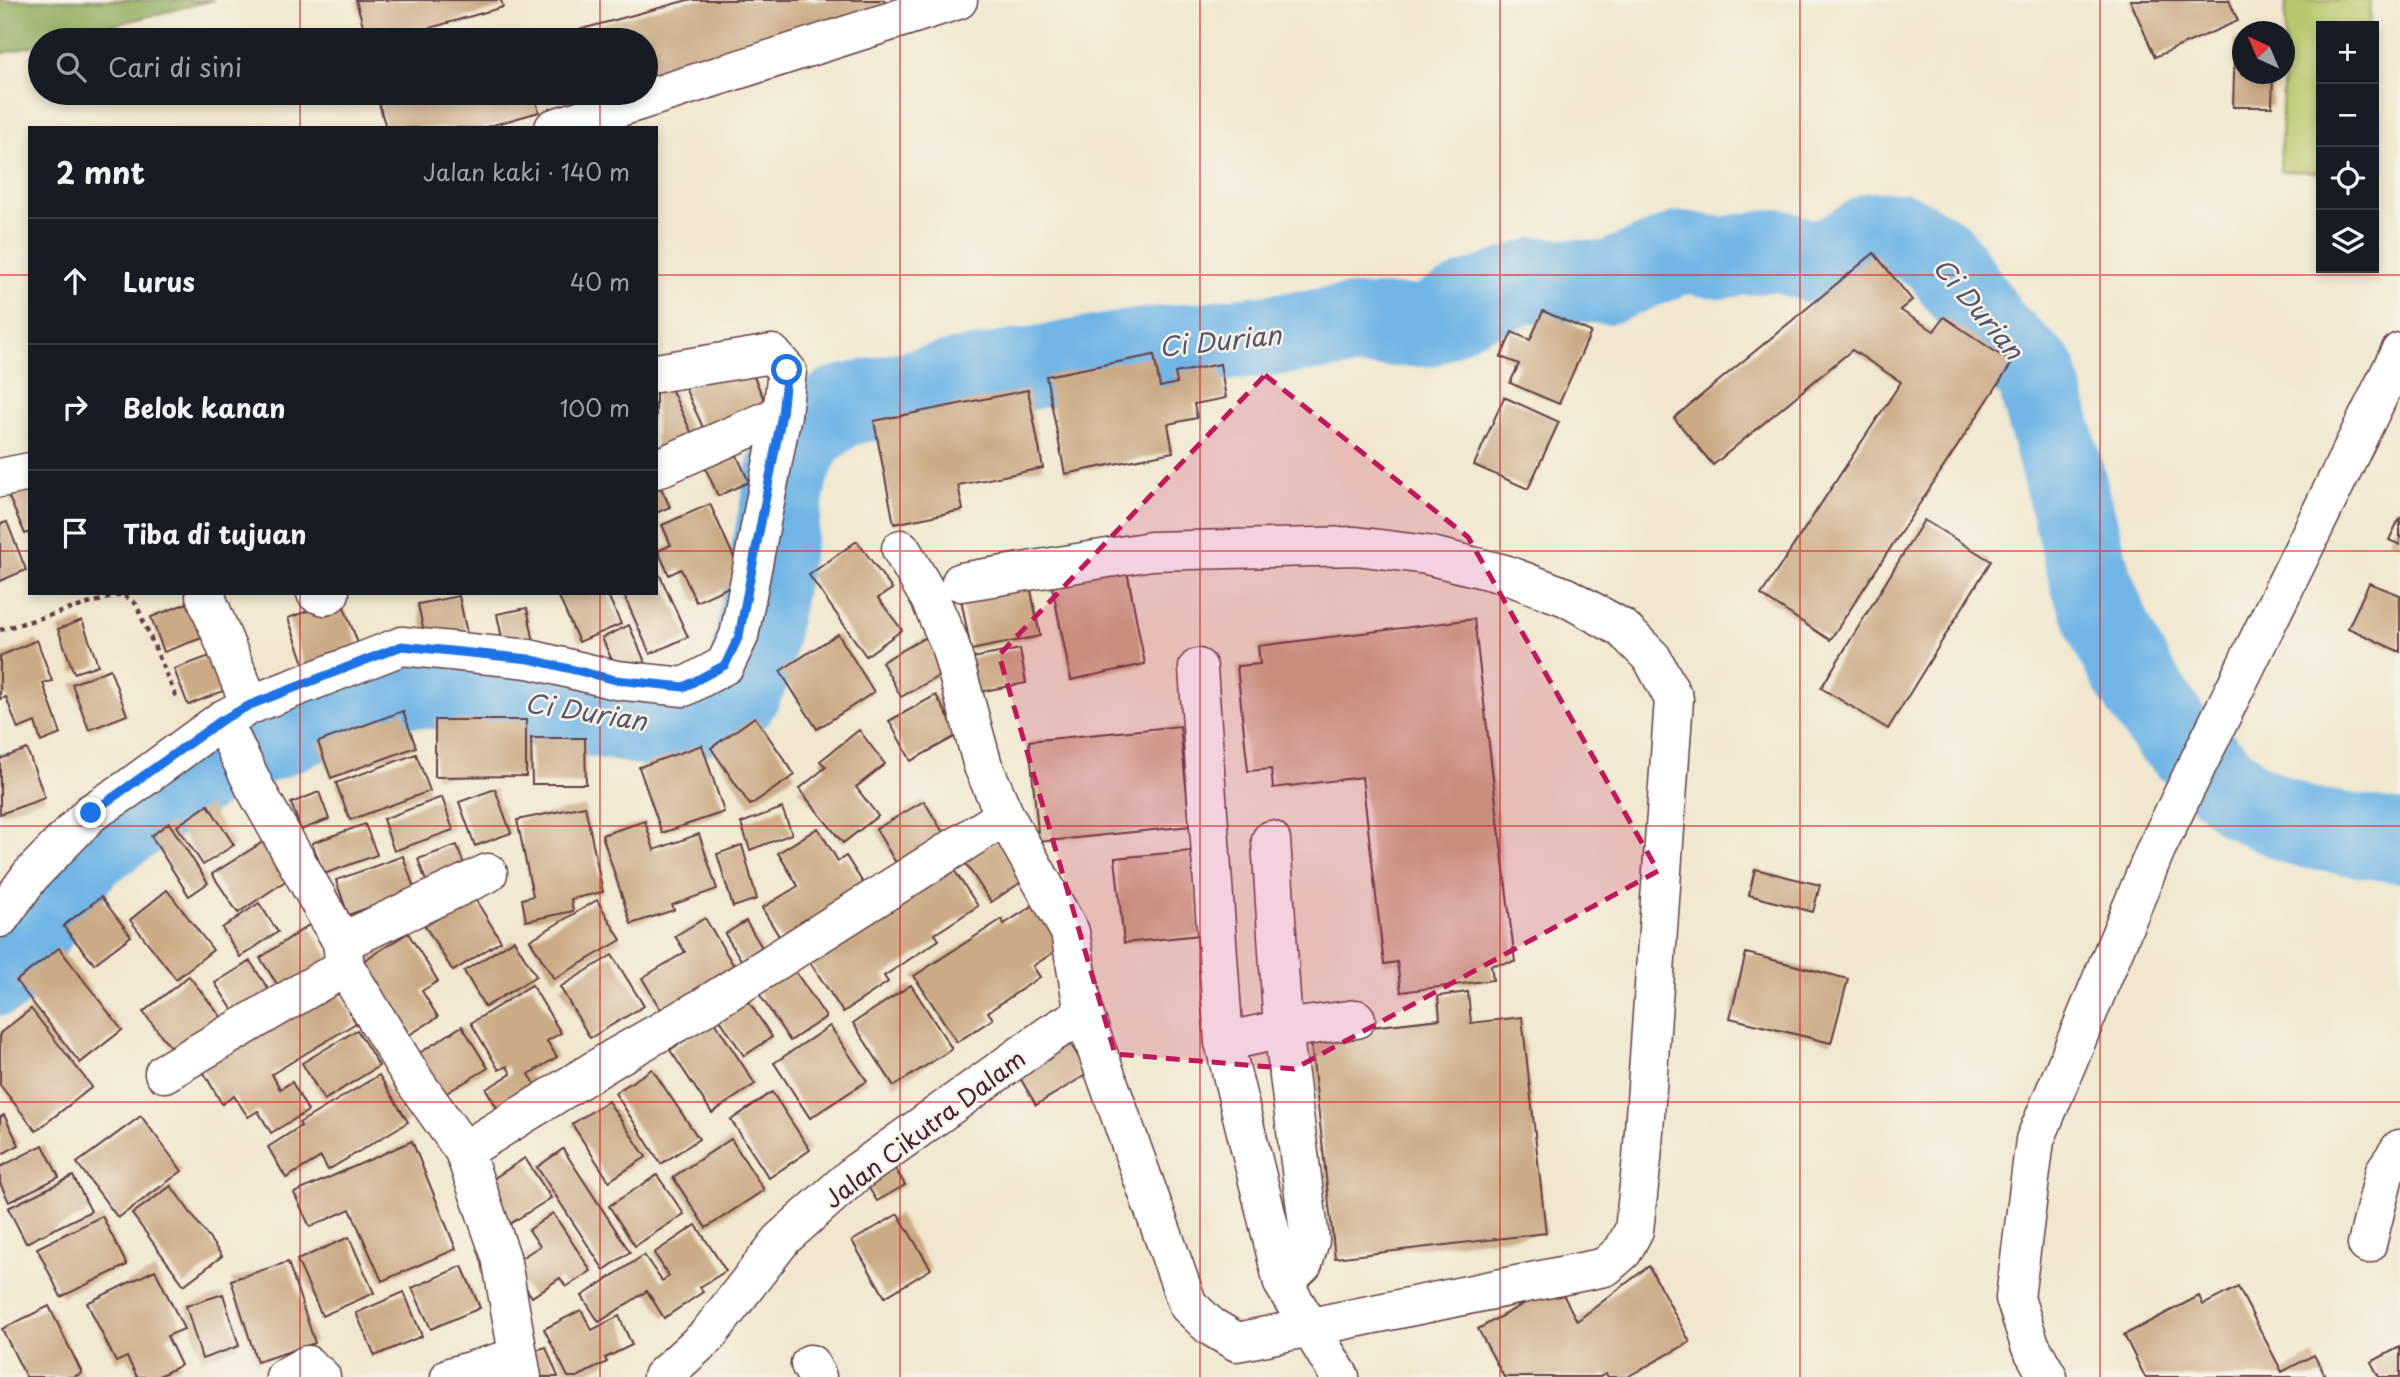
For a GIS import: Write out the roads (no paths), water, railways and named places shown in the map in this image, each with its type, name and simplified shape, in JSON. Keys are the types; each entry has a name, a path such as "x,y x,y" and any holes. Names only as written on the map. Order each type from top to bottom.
{"street":[{"path":"658,95 958,0"},
{"path":"560,126 627,105"},
{"path":"2048,1377 2030,1345 2015,1298 2035,1140 2156,849 2400,352"},
{"path":"0,918 30,876 91,813 223,725 402,646 529,659 616,680 684,687 725,665 739,636 782,414 787,370 772,354 658,373"},
{"path":"658,468 782,414"},
{"path":"0,478 28,472"},
{"path":"901,549 930,599 948,642 983,766 1004,816 1070,932 1084,1014 1188,1305 1210,1326 1237,1342 1605,1267 1623,1251 1634,1230 1642,1159 1674,699 1652,658 1622,628 1566,597 1504,574 1427,555 1356,546 1151,551 961,582"},
{"path":"205,595 223,725 415,1082 464,1151 501,1257 520,1367 450,1377"},
{"path":"1198,668 1224,1042 1283,1283 1340,1377"},
{"path":"464,1151 616,1057 702,1008 1004,816"},
{"path":"1271,840 1283,1029 1310,1240 1303,1264 1283,1283"},
{"path":"164,1073 344,954 488,873"},
{"name":"Jalan Cikutra Dalam","path":"662,1377 707,1336 783,1238 856,1173 1052,1033 1084,1014"},
{"path":"1224,1042 1283,1029 1356,1019"},
{"path":"2367,1244 2385,1171 2400,1149"},
{"path":"285,1377 307,1365 321,1377"}],"waterway":[{"name":"Ci Durian","path":"0,975 85,854 216,762 398,685 464,690 642,724 684,719 715,710 738,695 750,670 788,469 805,434 839,407 951,382 1137,350 1351,326 1425,326 1472,302 1539,278 1607,283 1682,252 1720,258 1777,250 1816,263 1838,255 1874,233 1899,233 1939,255 1993,333 2037,375 2091,581 2111,633 2133,675 2170,731 2243,800 2302,827 2400,842"}]}
